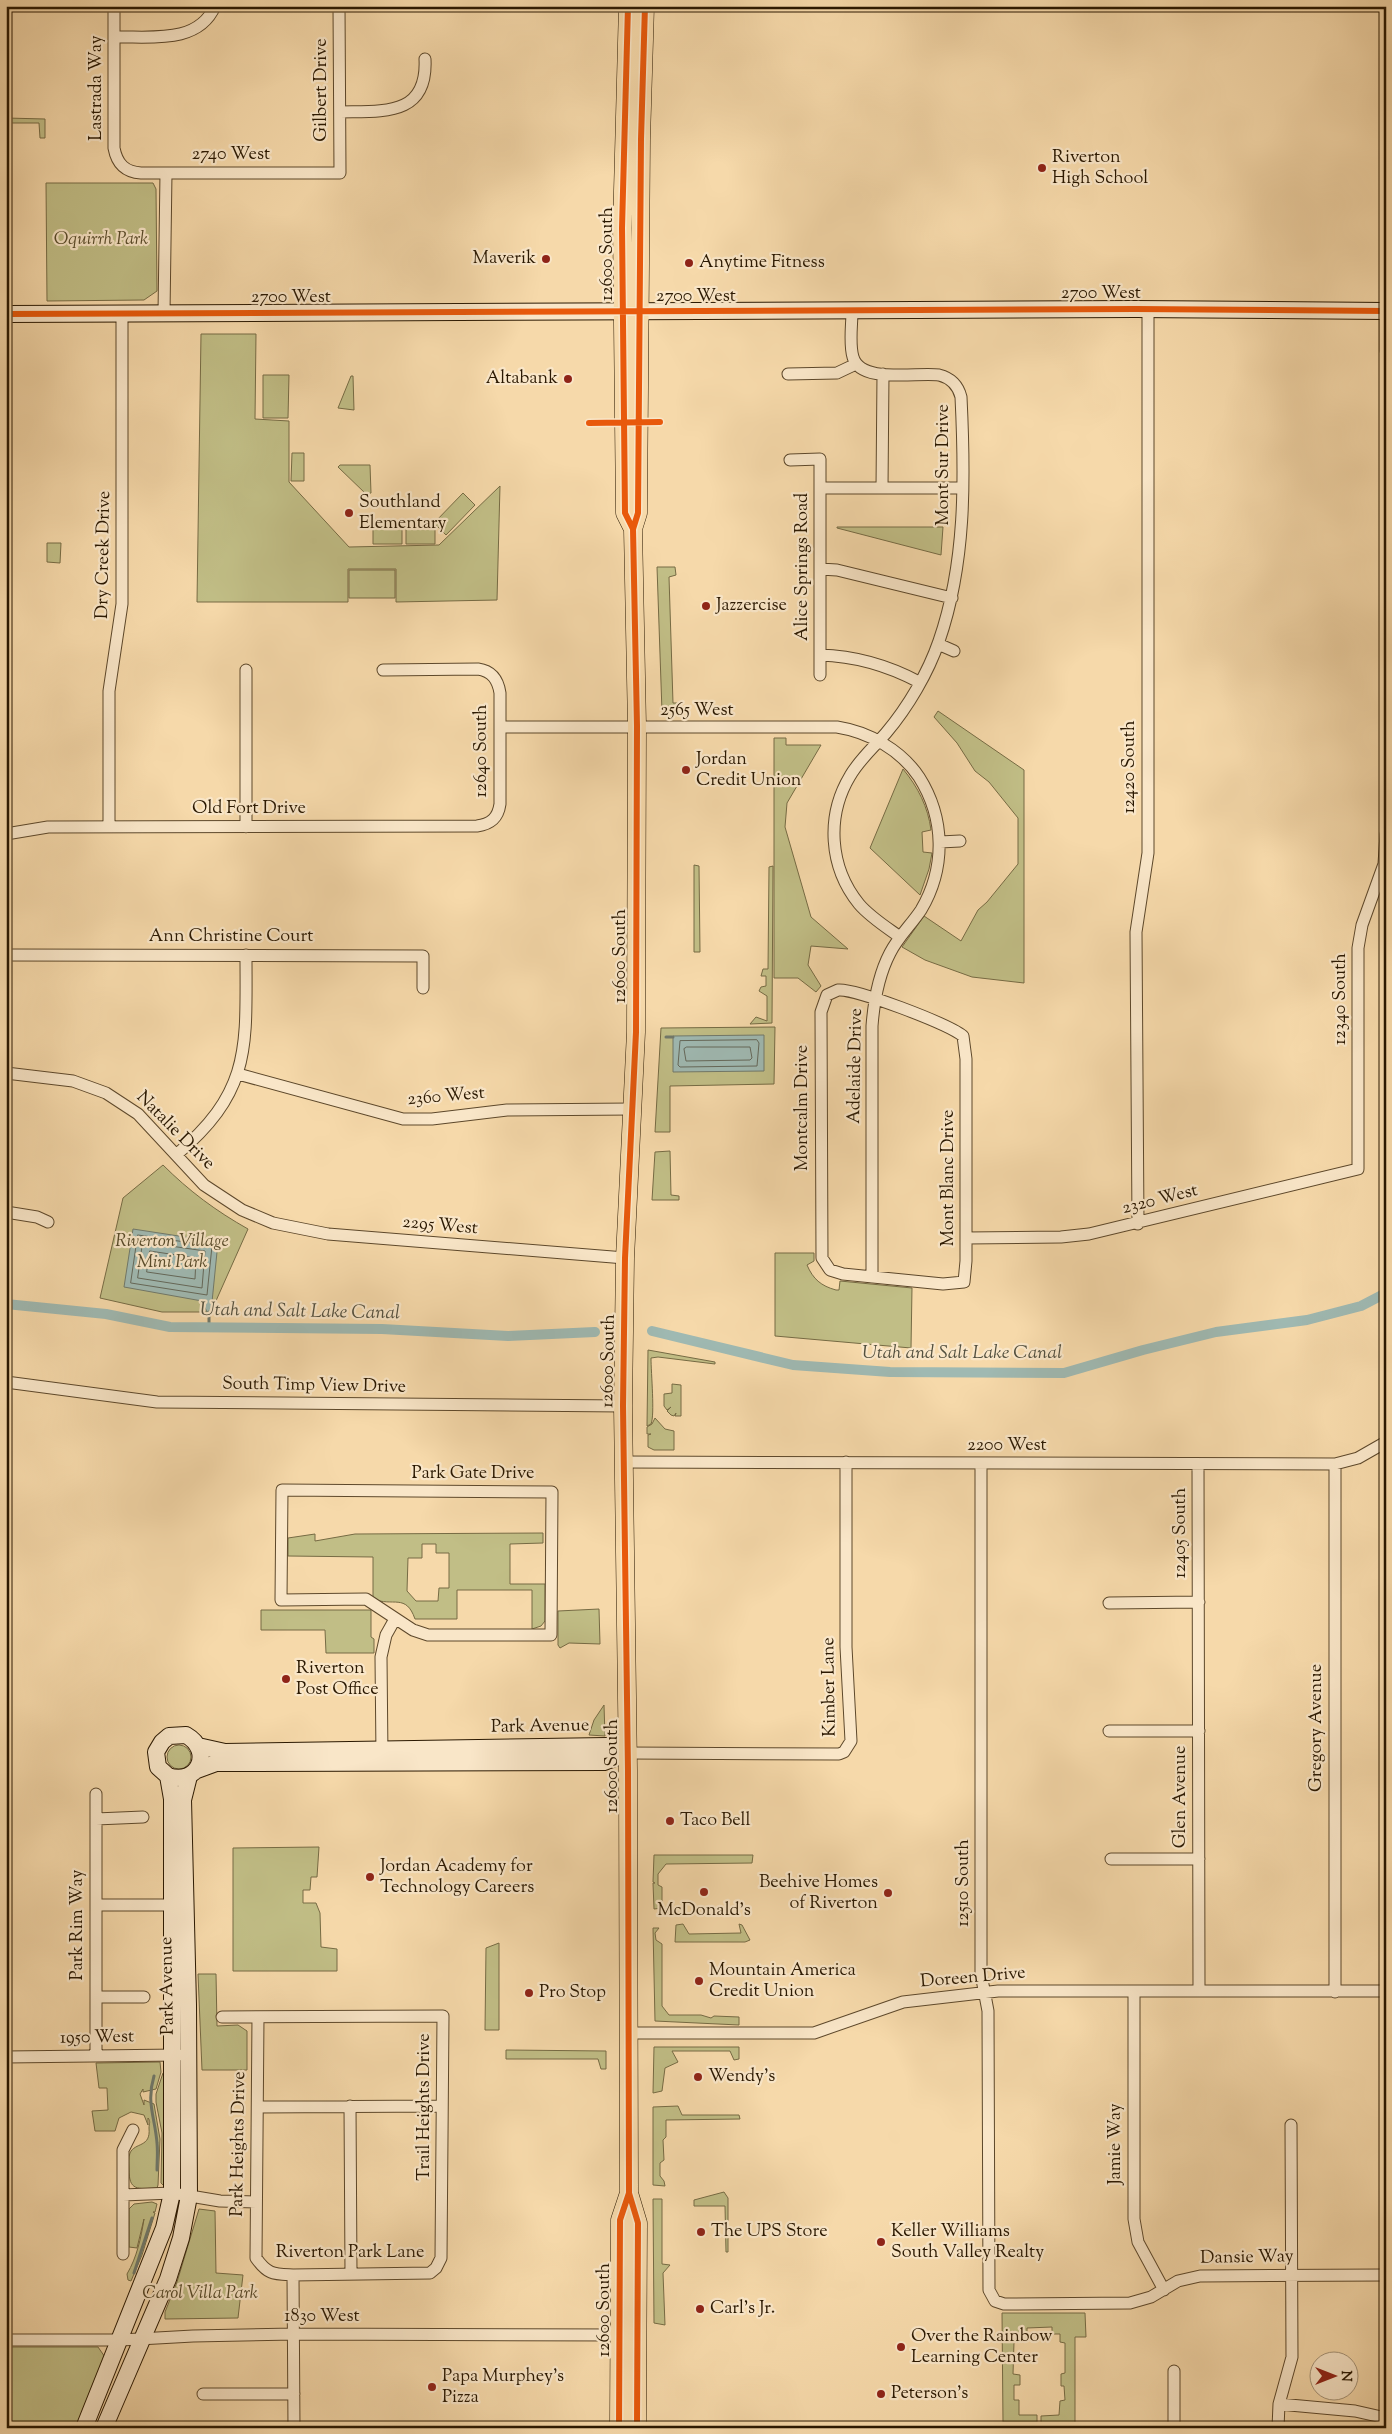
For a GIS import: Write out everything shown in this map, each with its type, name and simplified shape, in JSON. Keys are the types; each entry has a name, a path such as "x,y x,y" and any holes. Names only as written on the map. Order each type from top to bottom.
{"main road":[{"name":"12600 South","path":"628,6 622,228 631,312"},
{"path":"636,6 636,27 644,34"},
{"name":"12600 South","path":"637,2428 638,2223 629,2193 628,1753 623,1406 625,1258 636,1032 637,726 633,529 625,514 631,312 645,6"},
{"name":"12600 South","path":"619,2428 620,2220 629,2193"}],"street":[{"name":"Lastrada Way","path":"114,6 114,148 117,159 122,167"},
{"path":"114,37 182,35 194,31 203,24 215,6"},
{"name":"Gilbert Drive","path":"339,6 340,173"},
{"path":"340,112 384,111 397,109 408,103 418,94 424,83 425,59"},
{"name":"2740 West","path":"122,167 136,173 340,173"},
{"path":"164,313 166,173"},
{"name":"2700 West","path":"6,314 1148,309 1386,311"},
{"name":"12420 South","path":"1138,1224 1136,932 1148,853 1148,309"},
{"path":"788,374 837,373 856,364 852,350 852,311"},
{"path":"1386,311 1386,351"},
{"name":"Dry Creek Drive","path":"109,827 109,691 122,604 122,313"},
{"name":"Mont Sur Drive","path":"856,364 866,372 939,375 946,377 956,385 962,404 960,549 952,598 938,644 899,716 858,764 844,786 834,822 834,847 841,872 856,899 868,913 900,937"},
{"path":"882,374 882,488"},
{"name":"Alice Springs Road","path":"790,460 820,459 820,675"},
{"path":"820,488 962,488"},
{"path":"820,569 837,570 952,598"},
{"path":"938,644 954,651"},
{"path":"820,655 848,657 882,665 919,682"},
{"path":"246,670 246,827"},
{"name":"12640 South","path":"383,670 478,670 488,672 496,679 500,693 500,804 498,814 492,822"},
{"name":"2565 West","path":"500,727 827,726 858,731 878,741"},
{"name":"Adelaide Drive","path":"872,1277 872,1026 874,999 882,969 900,937 929,894 939,859 940,842 938,822 926,788 901,757 878,741"},
{"name":"Old Fort Drive","path":"6,834 43,827 477,826 492,822"},
{"name":"12340 South","path":"1358,1169 1358,948 1362,925 1384,864 1386,834"},
{"path":"940,842 960,841"},
{"name":"Ann Christine Court","path":"6,955 424,956 423,988"},
{"path":"176,1156 213,1119 228,1097 238,1074 245,1036 246,955"},
{"name":"Montcalm Drive","path":"830,1270 824,1262 821,1253 822,1006 827,996 838,990 850,990 874,999"},
{"name":"Mont Blanc Drive","path":"830,1270 842,1274 943,1284 964,1282 966,1238 966,1059 963,1036 944,1024 874,999"},
{"name":"Natalie Drive","path":"6,1073 73,1081 106,1093 138,1114 204,1185 255,1217"},
{"name":"2360 West","path":"238,1074 403,1119 432,1119 507,1110 632,1110"},
{"name":"2320 West","path":"966,1238 1061,1237 1089,1234 1138,1224 1358,1169"},
{"path":"6,1212 37,1217 48,1222"},
{"name":"2295 West","path":"255,1217 290,1228 328,1234 625,1258"},
{"name":"South Timp View Drive","path":"6,1382 157,1402 623,1406"},
{"name":"2200 West","path":"623,1462 1335,1464 1358,1458 1386,1442"},
{"name":"Kimber Lane","path":"628,1753 839,1754 848,1747 851,1741 846,1647 846,1462"},
{"name":"12510 South","path":"982,1464 981,1974 988,2011 989,2290 995,2301"},
{"name":"12405 South","path":"1198,1464 1199,1602"},
{"name":"Gregory Avenue","path":"1335,1464 1335,1992"},
{"name":"Park Gate Drive","path":"282,1490 552,1492 551,1635 428,1635 413,1630 395,1619 366,1599 281,1600 282,1490"},
{"path":"1109,1603 1199,1602"},
{"name":"Glen Avenue","path":"1199,1602 1199,1991"},
{"path":"382,1756 381,1657 386,1635 395,1619"},
{"path":"1110,1731 1199,1731"},
{"name":"Park Avenue","path":"104,2428 168,2279 181,2238 189,2196 183,1800 193,1773 201,1758 198,1746 191,1738 181,1734 169,1736 162,1742 156,1752 156,1760 161,1770 168,1776 182,1779 193,1773 219,1763 607,1746 628,1753"},
{"name":"Park Avenue","path":"198,1746 225,1752 382,1756"},
{"name":"Park Avenue","path":"84,2428 121,2340 164,2228 172,2194 172,1799 168,1776"},
{"name":"Park Rim Way","path":"96,1794 96,2056"},
{"path":"96,1818 143,1817"},
{"path":"1111,1859 1199,1859"},
{"path":"96,1905 172,1905"},
{"name":"Doreen Drive","path":"629,2033 814,2033 903,2002 998,1991 1386,1991"},
{"name":"Jamie Way","path":"1134,1991 1134,2219 1138,2242 1164,2290"},
{"path":"96,1997 144,1997"},
{"name":"Trail Heights Drive","path":"222,2017 443,2016 441,2258 436,2268"},
{"name":"Park Heights Drive","path":"258,2017 256,2258 264,2269"},
{"name":"1950 West","path":"6,2057 188,2055"},
{"path":"350,2106 351,2273"},
{"path":"258,2107 442,2106"},
{"path":"1278,2428 1279,2404 1292,2358 1291,2126"},
{"path":"123,2254 123,2150 133,2130"},
{"path":"123,2195 172,2194 220,2201 256,2202"},
{"name":"Riverton Park Lane","path":"264,2269 273,2274 293,2275 430,2272 436,2268"},
{"path":"293,2275 294,2428"},
{"name":"Dansie Way","path":"995,2301 1004,2304 1115,2304 1141,2301 1178,2282 1200,2276 1386,2275"},
{"name":"1830 West","path":"6,2340 121,2340 193,2336 294,2334 637,2335"},
{"path":"1174,2371 1174,2428"},
{"path":"203,2394 294,2394"},
{"path":"1279,2404 1355,2411 1386,2418"}],"green space":[{"path":"6,118 45,119 45,138 40,138 39,123 6,123"},
{"name":"Oquirrh Park","path":"46,183 153,183 156,189 157,291 144,300 47,301"},
{"path":"201,334 256,334 255,419 289,421 289,482 349,547 439,545 500,486 497,600 396,602 396,569 348,569 348,602 197,602"},
{"path":"263,375 289,375 288,418 263,418"},
{"path":"351,376 353,376 354,410 338,408"},
{"path":"292,453 304,453 304,481 291,481"},
{"path":"340,465 370,465 371,493 366,494 338,467"},
{"path":"463,493 475,505 446,535 434,523"},
{"path":"373,526 402,526 402,544 373,544"},
{"path":"406,526 435,526 435,544 406,544"},
{"path":"943,527 941,555 837,528"},
{"path":"47,543 61,543 60,563 47,562"},
{"path":"657,567 675,567 676,575 669,577 673,703 681,703 681,712 662,712"},
{"path":"349,570 395,570 395,598 349,598"},
{"path":"938,711 1024,770 1024,983 972,977 925,960 902,947 924,916 961,941 978,910 987,902 1018,864 1018,818 989,782 975,771 957,743 934,717"},
{"path":"774,738 786,738 786,745 821,745 787,803 785,827 811,917 848,949 811,946 808,965 821,986 816,992 798,978 774,978"},
{"path":"903,769 921,798 931,830 922,832 923,852 932,853 929,869 920,895 870,848"},
{"path":"694,865 699,866 700,952 694,952"},
{"path":"773,866 772,1023 750,1024 756,1017 767,1021 767,996 759,991 761,987 766,986 766,976 761,976 763,969 768,969 769,867"},
{"path":"775,1027 774,1084 670,1086 670,1132 655,1132 661,1028"},
{"path":"670,1151 671,1195 679,1196 679,1200 652,1200 655,1152"},
{"name":"Riverton Village Mini Park","path":"163,1165 203,1200 248,1229 211,1312 162,1312 100,1298 123,1198"},
{"path":"775,1253 814,1253 814,1261 807,1265 809,1270 818,1281 836,1290 839,1290 840,1281 912,1288 911,1348 775,1336"},
{"path":"648,1350 715,1362 715,1364 658,1357 651,1358 653,1412 651,1424 647,1426"},
{"path":"672,1384 681,1385 681,1416 675,1416 676,1413 674,1416 671,1415 667,1411 671,1407 667,1410 664,1406 664,1394 672,1393"},
{"path":"655,1418 665,1429 674,1431 674,1450 654,1450 648,1447 648,1435 651,1434 647,1434 647,1427 652,1424"},
{"path":"543,1533 543,1543 510,1544 510,1584 545,1584 545,1621 541,1626 532,1629 532,1590 457,1590 457,1619 415,1619 411,1611 403,1603 373,1599 373,1557 288,1556 288,1538 315,1534 315,1541 355,1534","holes":["422,1544 436,1544 436,1553 449,1553 449,1588 439,1588 438,1601 416,1601 407,1591 408,1558 422,1558"]},
{"path":"599,1609 600,1644 569,1643 560,1648 558,1645 558,1611"},
{"path":"261,1610 371,1610 371,1637 374,1639 374,1653 326,1653 325,1630 261,1630"},
{"path":"604,1705 605,1736 589,1735 594,1720"},
{"path":"179,1745 187,1749 191,1757 187,1765 179,1769 171,1765 167,1757 171,1749"},
{"path":"319,1847 317,1877 311,1877 310,1890 303,1890 303,1903 316,1903 320,1913 321,1947 337,1949 337,1971 233,1971 233,1848"},
{"path":"654,1855 753,1855 752,1863 666,1864 658,1874 658,1885 662,1887 662,1908 654,1909"},
{"path":"683,1924 689,1934 741,1933 739,1924 742,1925 750,1940 745,1942 675,1942 676,1925"},
{"path":"653,1928 659,1928 655,1933 656,1940 662,1944 662,2006 669,2015 701,2015 711,2018 714,2016 739,2017 739,2025 655,2021"},
{"path":"499,1943 499,2030 485,2030 486,1948"},
{"path":"198,1974 216,1974 217,2026 238,2025 247,2031 247,2070 202,2070"},
{"path":"654,2047 739,2047 739,2059 734,2060 730,2051 672,2051 678,2062 665,2068 662,2091 653,2093"},
{"path":"506,2050 606,2051 606,2069 601,2069 598,2059 506,2059"},
{"path":"160,2062 161,2072 156,2089 143,2092 143,2089 140,2094 144,2105 144,2100 154,2104 160,2139 158,2185 157,2188 144,2189 136,2187 131,2181 129,2176 129,2157 135,2147 148,2139 149,2121 148,2118 148,2125 144,2115 131,2112 119,2118 115,2131 95,2131 92,2111 108,2110 107,2088 99,2088 96,2063"},
{"path":"163,2073 166,2075 166,2179 163,2185 161,2183 162,2133 156,2094"},
{"path":"678,2106 682,2115 739,2115 740,2119 666,2120 666,2137 663,2140 664,2160 660,2163 660,2176 665,2186 653,2185 653,2107"},
{"path":"724,2192 728,2198 728,2252 726,2252 725,2206 694,2206 694,2200"},
{"path":"653,2199 662,2199 662,2264 670,2265 663,2273 665,2325 654,2323"},
{"path":"152,2202 157,2204 155,2212 153,2212 155,2213 142,2255 131,2281 128,2280 127,2274 138,2247 144,2219 137,2248 129,2247 129,2209 134,2204"},
{"name":"Carol Villa Park","path":"199,2209 215,2211 216,2273 243,2275 238,2318 165,2319 165,2312 177,2282"},
{"path":"1002,2313 1085,2313 1086,2337 1075,2337 1075,2423 1041,2423 1041,2416 1059,2415 1060,2401 1065,2400 1064,2386 1061,2386 1061,2374 1065,2373 1065,2343 1060,2342 1060,2334 1052,2334 1052,2327 1027,2328 1027,2333 1018,2333 1018,2342 1014,2342 1013,2374 1020,2375 1020,2385 1014,2385 1014,2400 1019,2400 1019,2415 1037,2415 1037,2422 1003,2422"},
{"path":"6,2347 98,2347 107,2360 79,2428 6,2428"}],"water":[{"path":"764,1035 764,1071 673,1072 673,1036"},
{"path":"133,1229 218,1242 211,1312 207,1312 202,1301 124,1287"}],"waterway":[{"path":"666,1037 673,1037"},
{"name":"Utah and Salt Lake Canal","path":"652,1331 793,1365 890,1372 1064,1373 1143,1350 1216,1332 1307,1320 1361,1306 1386,1293"},
{"name":"Utah and Salt Lake Canal","path":"6,1304 106,1314 170,1327 382,1329 508,1336 595,1332"},
{"path":"209,1312 209,1327"},
{"path":"154,2076 151,2102 157,2143 157,2170"},
{"path":"134,2273 152,2218"}],"cycle path":[{"path":"628,6 622,228 625,513 633,529"},
{"path":"637,2428 638,2223 629,2193 628,1770 623,1406 625,1258 636,1032 637,726 633,529 638,513 641,139 645,6"},
{"path":"6,314 1135,309 1386,311"},
{"path":"589,423 660,422"},
{"path":"619,2428 620,2220 629,2193"}],"place":[{"name":"Riverton High School","path":"1042,168"},
{"name":"Maverik","path":"546,259"},
{"name":"Anytime Fitness","path":"689,263"},
{"name":"Altabank","path":"568,379"},
{"name":"Southland Elementary","path":"349,513"},
{"name":"Jazzercise","path":"706,606"},
{"name":"Jordan Credit Union","path":"686,770"},
{"name":"Riverton Post Office","path":"286,1679"},
{"name":"Taco Bell","path":"670,1821"},
{"name":"Jordan Academy for Technology Careers","path":"370,1877"},
{"name":"McDonald's","path":"704,1892"},
{"name":"Beehive Homes of Riverton","path":"888,1893"},
{"name":"Mountain America Credit Union","path":"699,1981"},
{"name":"Pro Stop","path":"529,1993"},
{"name":"Wendy's","path":"698,2077"},
{"name":"The UPS Store","path":"701,2232"},
{"name":"Keller Williams South Valley Realty","path":"881,2242"},
{"name":"Carl's Jr.","path":"700,2309"},
{"name":"Over the Rainbow Learning Center","path":"901,2347"},
{"name":"Papa Murphey's Pizza","path":"432,2387"},
{"name":"Peterson's","path":"881,2394"}]}
